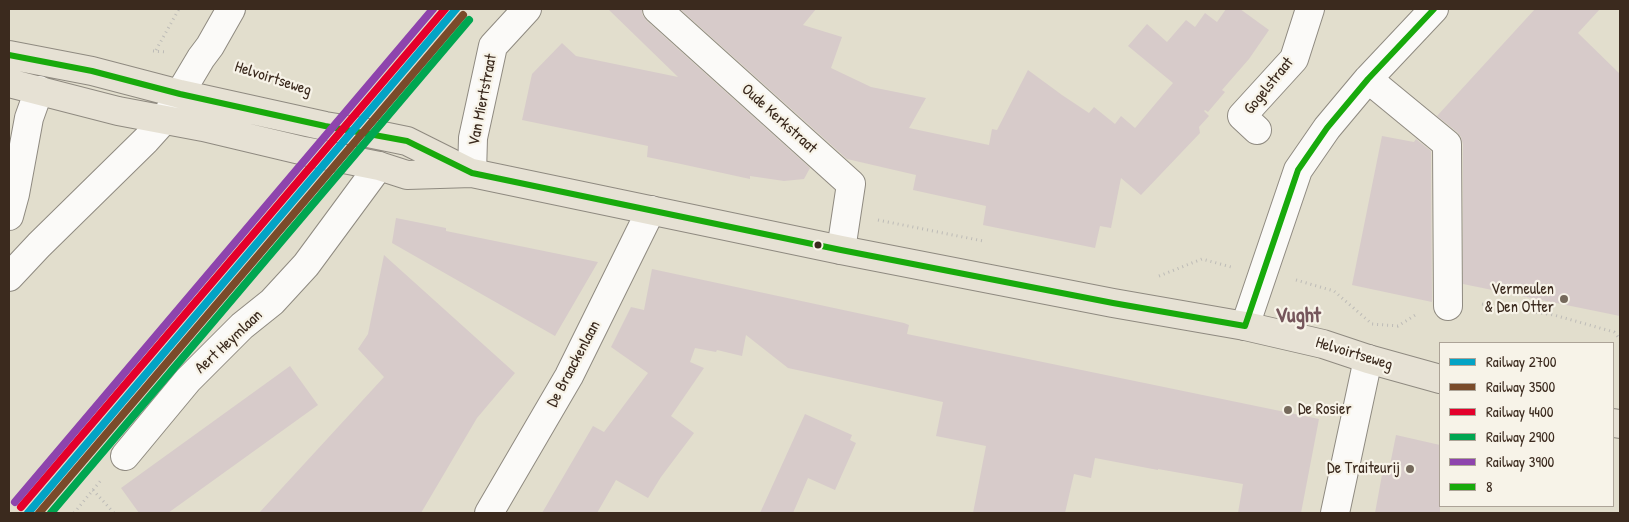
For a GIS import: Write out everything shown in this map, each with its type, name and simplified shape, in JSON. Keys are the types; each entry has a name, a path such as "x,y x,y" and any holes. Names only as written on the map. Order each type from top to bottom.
{"main road":[{"name":"Helvoirtseweg","path":"9,55 92,71 180,94 407,142 472,173"},
{"name":"Helvoirtseweg","path":"9,83 118,111 203,127 304,151 379,166 407,175 472,173 841,250 1245,326 1323,344 1439,379"}],"street":[{"path":"9,277 164,120 231,9"},
{"name":"Van Miertstraat","path":"472,173 473,138 493,46 526,9"},
{"name":"Oude Kerkstraat","path":"657,9 851,184 841,250"},
{"name":"Gogelstraat","path":"1257,130 1242,116 1294,59 1310,9"},
{"path":"1245,326 1298,170 1327,128 1368,79 1434,9"},
{"path":"1368,79 1448,144 1448,306"},
{"path":"9,216 29,118 39,90"},
{"name":"Aert Heymlaan","path":"125,456 188,380 242,326 272,302 306,265 379,166"},
{"name":"De Braackenlaan","path":"489,513 569,376 651,210"},
{"path":"1335,513 1368,359"}],"path":[{"path":"156,50 178,9"},
{"name":"Helvoirtseweg","path":"235,66 254,70 284,82"},
{"path":"846,214 988,242"},
{"path":"1154,278 1202,259 1262,275"},
{"path":"74,513 114,466 125,456"},
{"path":"93,490 114,513"}],"building":[{"path":"608,9 642,9 642,14 647,21 810,168 804,179 784,181 750,176 750,179 647,157 648,146 522,120 532,74 562,43 576,56 678,77"},
{"path":"680,9 816,9 803,25 842,37 831,68 871,87 926,98 909,128 989,145 992,129 997,130 1028,70 1089,113 1094,107 1115,124 1121,116 1135,128 1173,83 1128,46 1147,24 1167,42 1186,20 1195,27 1205,13 1217,22 1226,9 1240,9 1269,30 1249,59 1222,90 1225,92 1208,112 1204,111 1209,116 1199,127 1200,133 1141,195 1121,178 1111,228 1100,226 1095,248 983,225 986,206 913,190 916,175 847,159"},
{"path":"1535,9 1600,9 1578,33 1620,74 1620,316 1463,284 1463,144 1457,132 1437,116"},
{"path":"1382,136 1414,142 1416,139 1431,151 1432,302 1352,285"},
{"path":"396,218 446,228 446,231 598,262 555,336 392,243"},
{"path":"384,255 515,373 477,418 421,513 259,513 384,377 358,349 368,334"},
{"path":"652,269 904,323 909,325 907,334 1319,419 1301,513 1238,513 1243,484 1095,458 1091,478 1074,474 1065,513 973,513 986,446 936,436 943,402 788,368 746,335 742,356 717,350 716,352 695,348 690,362 704,368 671,416 694,433 661,477 648,498 616,480 597,513 542,513 593,426 604,432 648,373 611,347 631,307 644,310"},
{"path":"290,366 318,405 168,513 139,513 121,488"},
{"path":"805,414 852,435 850,440 856,443 835,490 808,478 793,513 760,513"},
{"path":"1396,435 1439,445 1440,513 1375,513 1384,464 1390,465"}],"rail line":[{"name":"3900","path":"15,502 433,9"},
{"name":"4400","path":"21,507 445,9"},
{"name":"2700","path":"28,513 456,9"},
{"name":"3500","path":"39,513 463,15"},
{"name":"2900","path":"51,513 469,20"}],"transit line":[{"name":"8","path":"1245,326 1298,170 1327,128 1368,79 1434,9"},
{"name":"8","path":"9,55 92,71 180,94 325,126 407,141 472,173 841,250 1113,303 1245,326"}],"place":[{"name":"Vermeulen & Den Otter","path":"1564,299"},
{"name":"De Rosier","path":"1288,410"},
{"name":"De Traiteurij","path":"1410,469"}],"district":[{"name":"Vught","path":"1298,316"}]}
